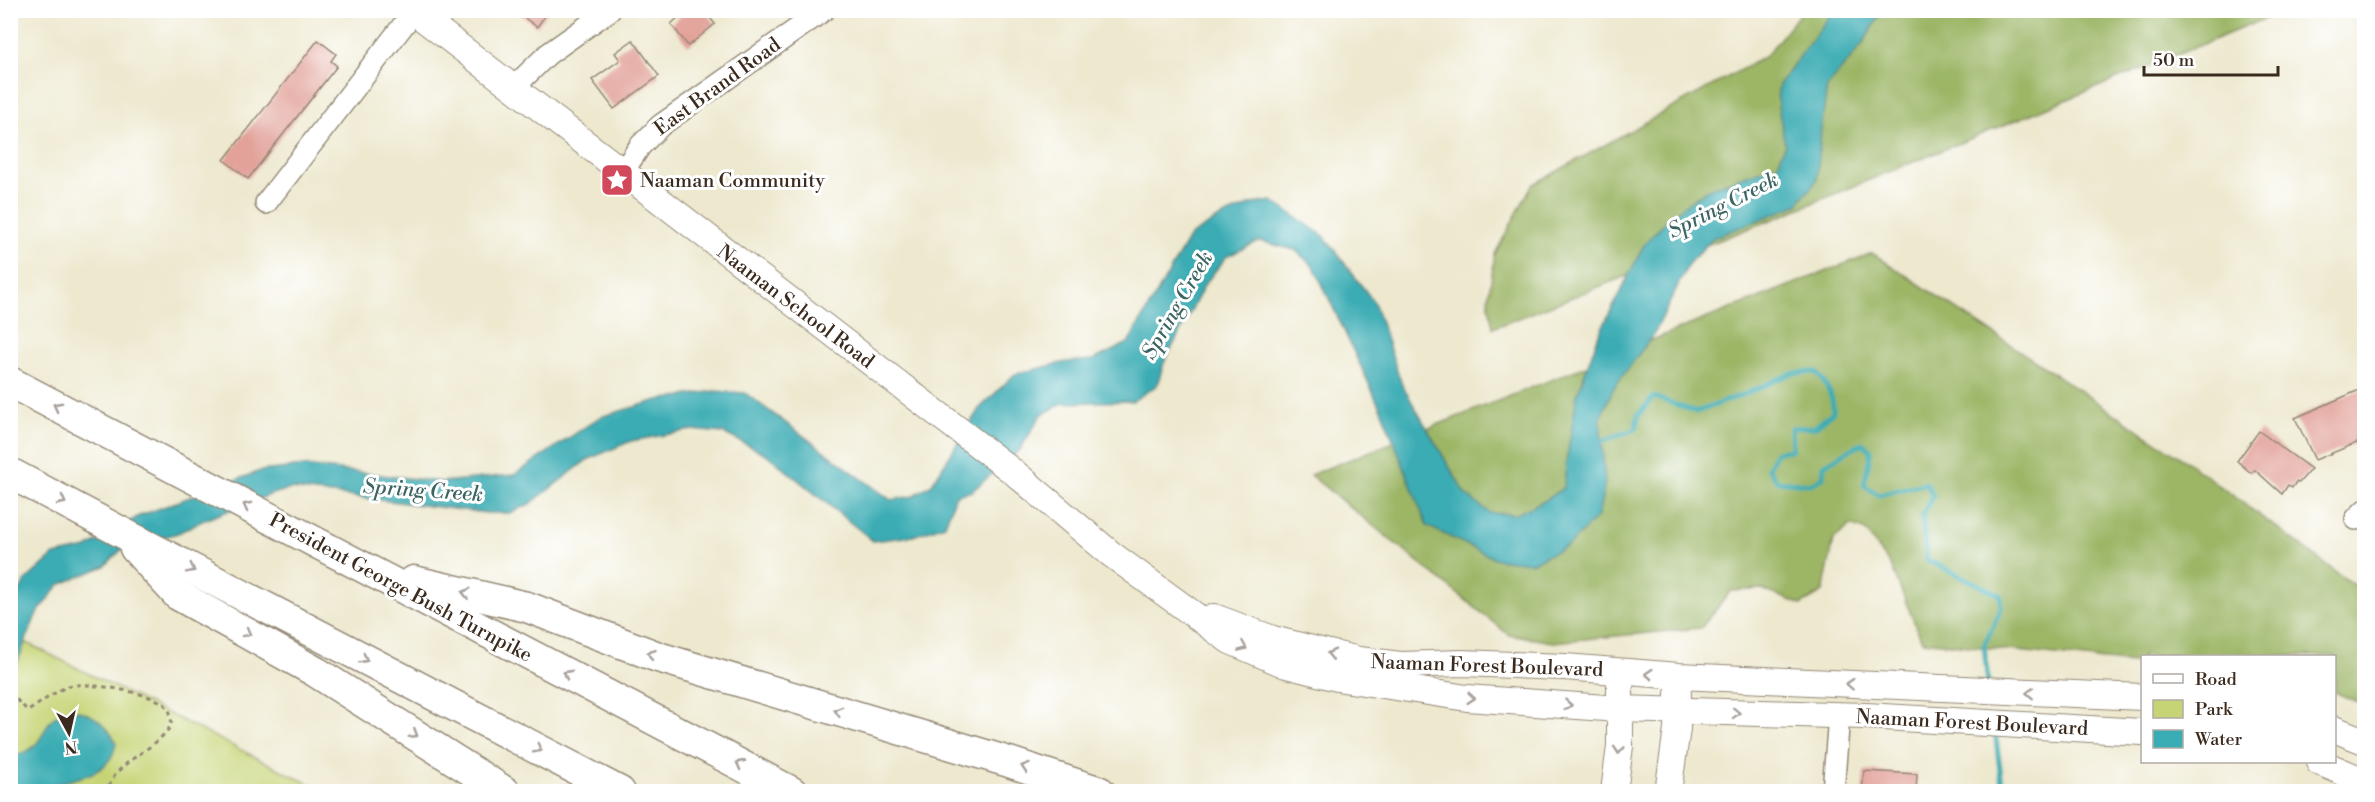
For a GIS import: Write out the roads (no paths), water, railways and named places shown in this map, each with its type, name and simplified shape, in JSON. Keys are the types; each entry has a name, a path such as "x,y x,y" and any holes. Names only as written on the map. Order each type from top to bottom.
{"highway":[{"name":"President George Bush Turnpike","path":"10,382 792,792"},
{"path":"10,473 620,792"},
{"path":"121,532 178,595 316,672 505,792"},
{"path":"373,572 527,607 658,657 1009,762 1100,792"}],"main road":[{"name":"Naaman School Road","path":"414,11 1016,474 1111,554 1178,603"},
{"name":"Naaman Forest Boulevard","path":"1178,603 1273,639 1359,660 1401,664 1566,667 1679,676 2141,697"},
{"name":"Naaman Forest Boulevard","path":"1178,603 1230,641 1286,665 1337,678 1467,698 1619,709 1910,718 2090,727 2141,732"},
{"path":"1614,792 1620,746 1620,672"},
{"path":"1668,792 1673,767 1679,676"},
{"path":"2336,730 2364,741"},
{"path":"2321,763 2364,781"}],"street":[{"path":"513,88 548,54 610,10"},
{"name":"East Brand Road","path":"622,172 640,146 661,125 824,10"},
{"path":"266,203 414,11"},
{"path":"1833,792 1839,715"}],"water":[{"name":"Spring Creek","path":"1833,11 1882,11 1862,45 1827,87 1817,180 1797,205 1713,238 1689,263 1655,332 1613,389 1600,419 1605,483 1598,516 1569,545 1531,563 1496,559 1427,526 1383,414 1314,267 1295,250 1259,241 1226,257 1205,284 1164,363 1157,385 1133,401 1063,403 1041,415 1020,450 972,491 956,495 945,525 913,536 873,541 766,454 723,433 692,430 631,441 587,460 530,504 510,513 487,513 291,489 204,520 178,533 122,549 105,566 59,585 36,615 17,663 11,669 11,607 26,580 54,555 87,548 139,516 260,471 305,466 441,482 514,475 600,417 658,400 714,391 745,393 891,500 913,496 932,484 979,409 1015,374 1066,362 1093,360 1128,343 1190,236 1221,217 1252,204 1272,201 1324,236 1374,302 1402,385 1465,494 1490,513 1516,514 1544,501 1564,487 1577,395 1599,334 1644,245 1670,216 1708,189 1778,164 1785,145 1777,100 1779,85"},
{"path":"72,710 92,716 104,725 113,737 116,743 107,763 91,774 50,786 48,791 11,791 11,757 32,748 50,721"}],"waterway":[{"path":"1596,443 1636,429 1638,415 1654,397 1696,412 1748,393 1792,373 1816,372 1831,395 1833,412 1815,427 1791,428 1792,450 1776,452 1768,468 1777,481 1810,484 1823,478 1824,465 1862,443 1871,450 1864,485 1879,495 1926,483 1933,496 1922,515 1927,560 2000,595 2001,609 1984,645 1988,683"},
{"path":"1995,731 2003,792"}],"place":[{"name":"Naaman Community","path":"617,180"}]}
